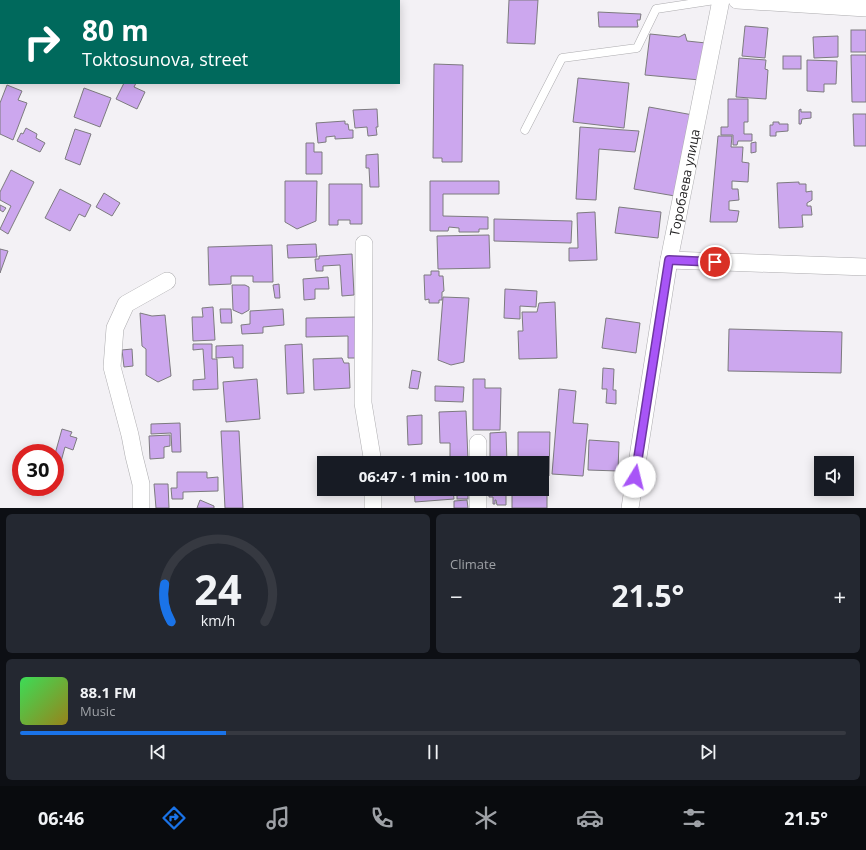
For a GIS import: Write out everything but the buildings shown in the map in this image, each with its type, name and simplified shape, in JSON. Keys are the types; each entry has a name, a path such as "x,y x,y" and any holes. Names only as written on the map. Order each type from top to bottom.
{"street":[{"name":"Торобаева улица","path":"630,508 669,260 721,0"},
{"path":"737,0 866,8"},
{"path":"364,244 363,403 372,456"},
{"path":"669,260 866,267"},
{"path":"141,508 141,484 112,367 115,328 126,304 167,282"},
{"path":"478,443 478,456"},
{"path":"373,496 373,508"},
{"path":"478,496 478,508"}],"lane":[{"path":"525,130 562,58 637,48 656,10 715,0"}],"route":[{"path":"635,477 669,260 715,262"}]}
